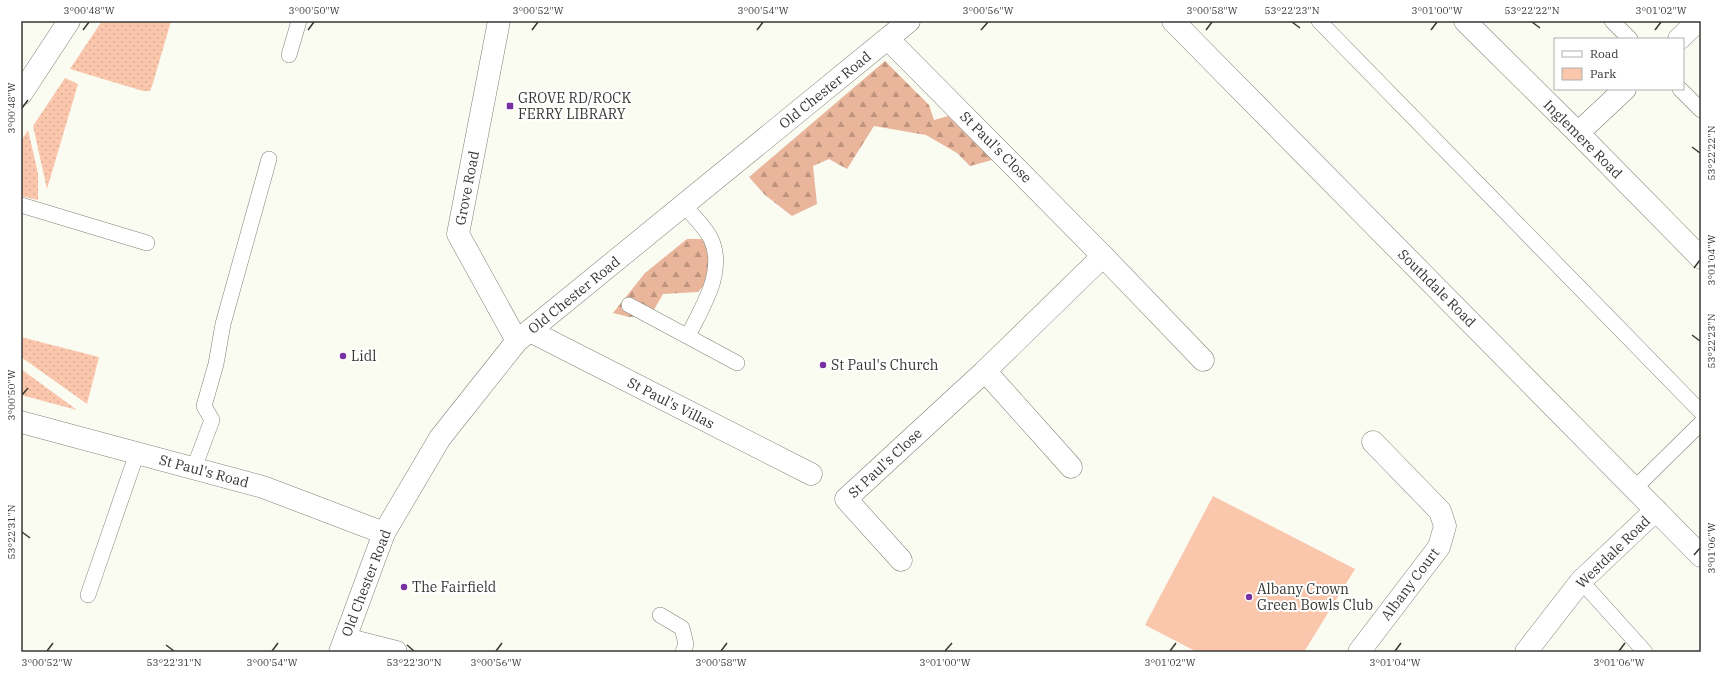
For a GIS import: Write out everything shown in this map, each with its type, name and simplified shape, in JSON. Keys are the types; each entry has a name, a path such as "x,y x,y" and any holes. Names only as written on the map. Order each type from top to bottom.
{"street":[{"name":"Grove Road","path":"499,21 458,234 524,336"},
{"name":"Old Chester Road","path":"343,645 384,532 440,438 524,336 909,21"},
{"name":"Inglemere Road","path":"1464,21 1578,133 1701,258"},
{"path":"1679,38 1698,21"},
{"path":"21,94 66,22"},
{"name":"Southdale Road","path":"1181,24 1701,556"},
{"name":"St Paul's Close","path":"888,39 1104,256 1203,360"},
{"path":"1578,133 1624,90"},
{"name":"St Paul's Close","path":"901,560 846,499 985,371 1104,256"},
{"name":"St Paul's Villas","path":"524,336 811,474"},
{"path":"985,371 1071,467"},
{"name":"St Paul's Road","path":"21,422 263,487 384,532"},
{"name":"Albany Court","path":"1359,652 1439,547 1445,526 1440,511 1373,442"},
{"name":"Westdale Road","path":"1526,652 1581,581 1656,510"},
{"path":"343,645 396,652"}],"lane":[{"path":"289,55 299,21"},
{"path":"1319,21 1701,412"},
{"path":"1612,21 1629,38"},
{"path":"1681,90 1701,110"},
{"path":"194,468 212,420 204,406 216,364 223,324 269,159"},
{"path":"21,205 147,244"},
{"path":"684,205 711,238 717,260 714,279 688,336"},
{"path":"629,305 737,363"},
{"path":"1635,488 1701,423"},
{"path":"88,595 137,453"},
{"path":"1581,581 1645,652"},
{"path":"660,615 682,628 686,644 683,652"}],"green space":[{"path":"102,21 171,21 150,91 143,91 70,69"},
{"path":"885,61 929,105 934,120 948,116 992,160 970,166 957,153 926,135 874,126 847,169 829,159 813,166 817,204 792,216 765,195 749,177"},
{"path":"65,78 78,84 47,189 33,126"},
{"path":"28,130 38,173 38,200 21,196 21,141"},
{"path":"687,239 718,239 722,266 698,292 663,294 651,315 629,317 613,313 645,273"},
{"path":"21,337 99,357 87,404 21,357"},
{"path":"21,369 77,410 21,395"},
{"name":"Albany Crown Green Bowls Club","path":"1213,496 1355,569 1304,652 1197,652 1145,625"}],"place":[{"name":"GROVE RD/ROCK FERRY LIBRARY","path":"510,106"},
{"name":"Lidl","path":"343,356"},
{"name":"St Paul's Church","path":"823,365"},
{"name":"The Fairfield","path":"404,587"},
{"name":"Albany Crown Green Bowls Club","path":"1249,597"}]}
